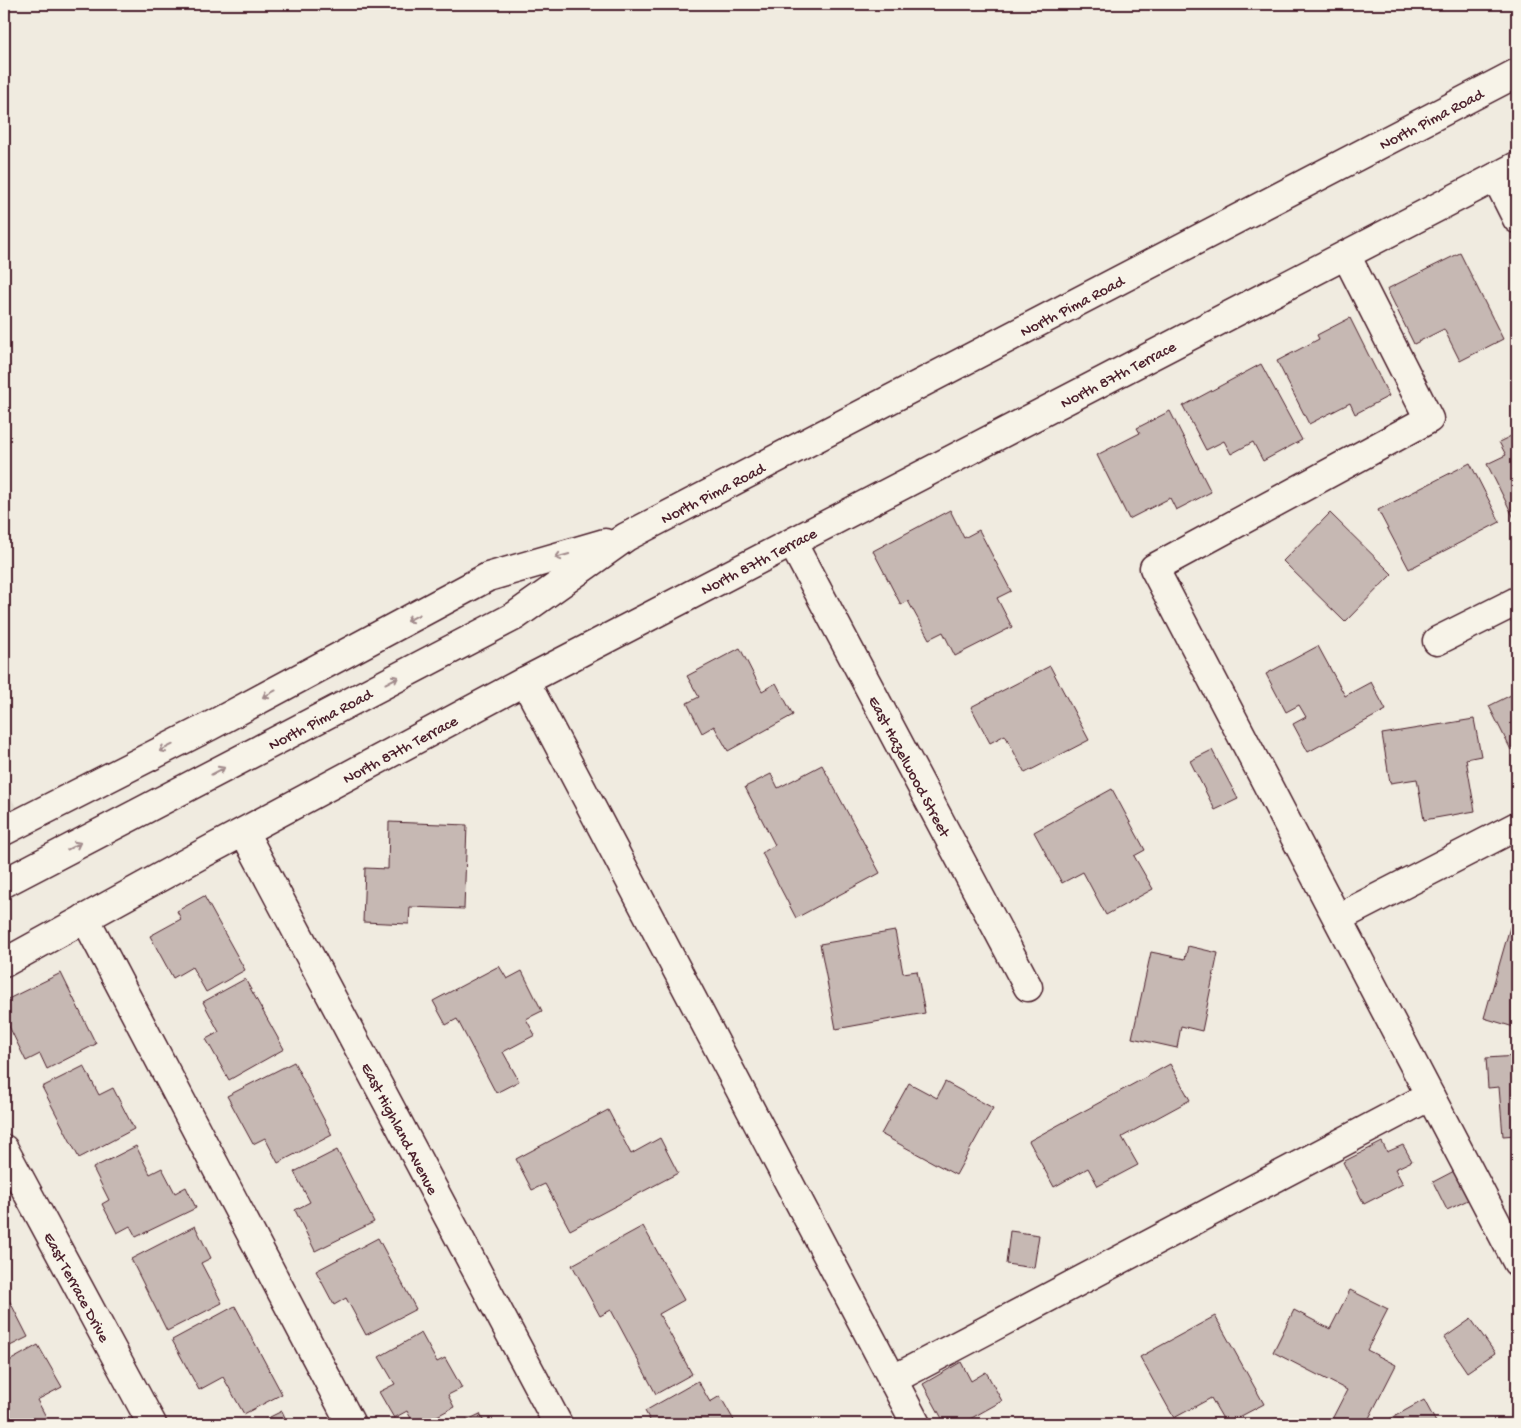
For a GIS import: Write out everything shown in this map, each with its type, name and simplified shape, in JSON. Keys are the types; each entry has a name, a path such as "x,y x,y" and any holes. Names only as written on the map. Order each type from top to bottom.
{"street":[{"name":"North Pima Road","path":"4,883 515,616 626,537 1517,73"},
{"path":"1507,172 1517,219"},
{"name":"North 87th Terrace","path":"4,963 525,682 1507,172"},
{"path":"1346,255 1429,419 1154,568 1517,1262"},
{"name":"North Pima Road","path":"4,831 210,726 488,578 626,537"},
{"name":"East Hazelwood Street","path":"793,544 1028,987"},
{"path":"1437,642 1517,601"},
{"path":"525,682 916,1424"},
{"path":"1338,918 1517,826"},
{"name":"East Highland Avenue","path":"244,832 558,1424"},
{"path":"4,862 31,869"},
{"path":"85,918 351,1424"},
{"path":"892,1380 1430,1096"},
{"name":"East Terrace Drive","path":"4,1150 152,1424"}],"shaded area":[{"path":"4,785 31,834 4,847"}],"building":[{"path":"1460,253 1503,339 1460,361 1444,329 1414,344 1387,289"},
{"path":"1350,318 1389,396 1355,414 1350,403 1309,424 1277,361 1319,339 1317,335"},
{"path":"1261,364 1302,440 1263,461 1253,442 1231,454 1224,441 1206,450 1183,406"},
{"path":"1170,411 1211,492 1176,510 1170,498 1129,519 1097,455 1140,433 1137,428"},
{"path":"1517,433 1517,524 1487,464 1506,455 1499,442"},
{"path":"1470,463 1500,522 1409,569 1378,510"},
{"path":"950,510 964,538 979,530 1011,591 997,598 1012,627 955,656 943,632 929,639 908,601 901,605 873,551"},
{"path":"1330,513 1392,574 1345,622 1283,561"},
{"path":"1318,646 1345,696 1371,682 1386,710 1308,752 1293,724 1306,717 1299,705 1286,712 1266,674"},
{"path":"740,648 762,691 776,683 793,715 728,751 714,726 702,733 687,703 699,697 687,676"},
{"path":"1050,666 1089,740 1025,773 1005,735 990,743 971,707"},
{"path":"1517,692 1517,747 1511,750 1489,706"},
{"path":"1474,719 1481,756 1466,759 1475,811 1424,820 1417,779 1390,783 1382,734"},
{"path":"1212,750 1238,799 1215,810 1190,761"},
{"path":"822,765 880,873 796,918 762,853 775,845 745,787 771,774 778,788"},
{"path":"1112,789 1145,850 1134,856 1153,889 1106,915 1083,872 1062,883 1034,832"},
{"path":"389,822 467,825 464,909 410,907 409,924 363,922 365,868 388,869"},
{"path":"204,896 245,970 206,992 192,967 173,978 150,936 181,919 177,911"},
{"path":"1510,927 1517,929 1517,1028 1484,1018"},
{"path":"895,931 903,973 917,971 925,1013 836,1029 820,944"},
{"path":"1188,946 1218,953 1202,1031 1181,1026 1177,1048 1132,1038 1151,952 1185,959"},
{"path":"499,966 507,979 522,971 542,1011 526,1019 535,1035 503,1052 519,1081 496,1093 457,1019 446,1025 433,1001"},
{"path":"61,973 96,1044 47,1069 40,1054 26,1061 4,1016 4,1001"},
{"path":"245,979 284,1049 229,1080 206,1039 219,1032 203,1002"},
{"path":"1517,1056 1517,1135 1503,1136 1499,1087 1488,1088 1486,1058"},
{"path":"294,1062 332,1135 278,1163 265,1138 253,1144 227,1096"},
{"path":"1170,1064 1190,1100 1122,1137 1138,1165 1098,1186 1088,1168 1054,1187 1029,1141"},
{"path":"84,1066 99,1095 113,1088 134,1129 79,1158 42,1087"},
{"path":"945,1082 993,1108 956,1175 881,1134 909,1083 937,1098"},
{"path":"608,1110 631,1154 660,1138 678,1173 570,1230 545,1184 532,1190 516,1159"},
{"path":"1382,1142 1387,1152 1403,1145 1412,1161 1395,1169 1403,1184 1364,1204 1343,1162"},
{"path":"136,1146 150,1174 162,1168 175,1193 186,1187 196,1208 136,1237 130,1226 117,1233 102,1204 109,1200 93,1168"},
{"path":"337,1150 374,1222 315,1251 295,1210 310,1202 294,1172"},
{"path":"1456,1170 1470,1199 1447,1210 1433,1182"},
{"path":"195,1226 211,1258 201,1263 222,1303 167,1331 131,1259"},
{"path":"643,1226 684,1300 659,1314 692,1374 656,1394 611,1310 600,1316 572,1265"},
{"path":"1010,1231 1039,1235 1034,1268 1006,1264"},
{"path":"378,1238 416,1309 366,1335 346,1298 334,1305 316,1271"},
{"path":"4,1290 28,1337 4,1349"},
{"path":"1350,1290 1388,1309 1367,1350 1396,1365 1366,1424 1331,1424 1347,1390 1273,1352 1294,1310 1330,1329"},
{"path":"235,1306 282,1394 244,1414 223,1377 199,1390 172,1340"},
{"path":"1215,1316 1264,1404 1226,1424 1211,1398 1174,1418 1140,1357"},
{"path":"1471,1319 1495,1353 1467,1372 1444,1338"},
{"path":"421,1333 437,1362 445,1358 462,1388 448,1395 454,1407 422,1424 414,1424 407,1411 394,1418 379,1392 395,1384 379,1357"},
{"path":"38,1345 62,1387 37,1400 50,1424 4,1424 4,1364"},
{"path":"961,1362 971,1381 986,1372 1002,1401 961,1424 945,1424 923,1384"},
{"path":"698,1381 710,1402 720,1396 736,1424 652,1424 645,1411"},
{"path":"1424,1400 1437,1424 1393,1424 1390,1419"},
{"path":"282,1411 288,1424 256,1424"},
{"path":"480,1414 485,1424 459,1424"}]}
